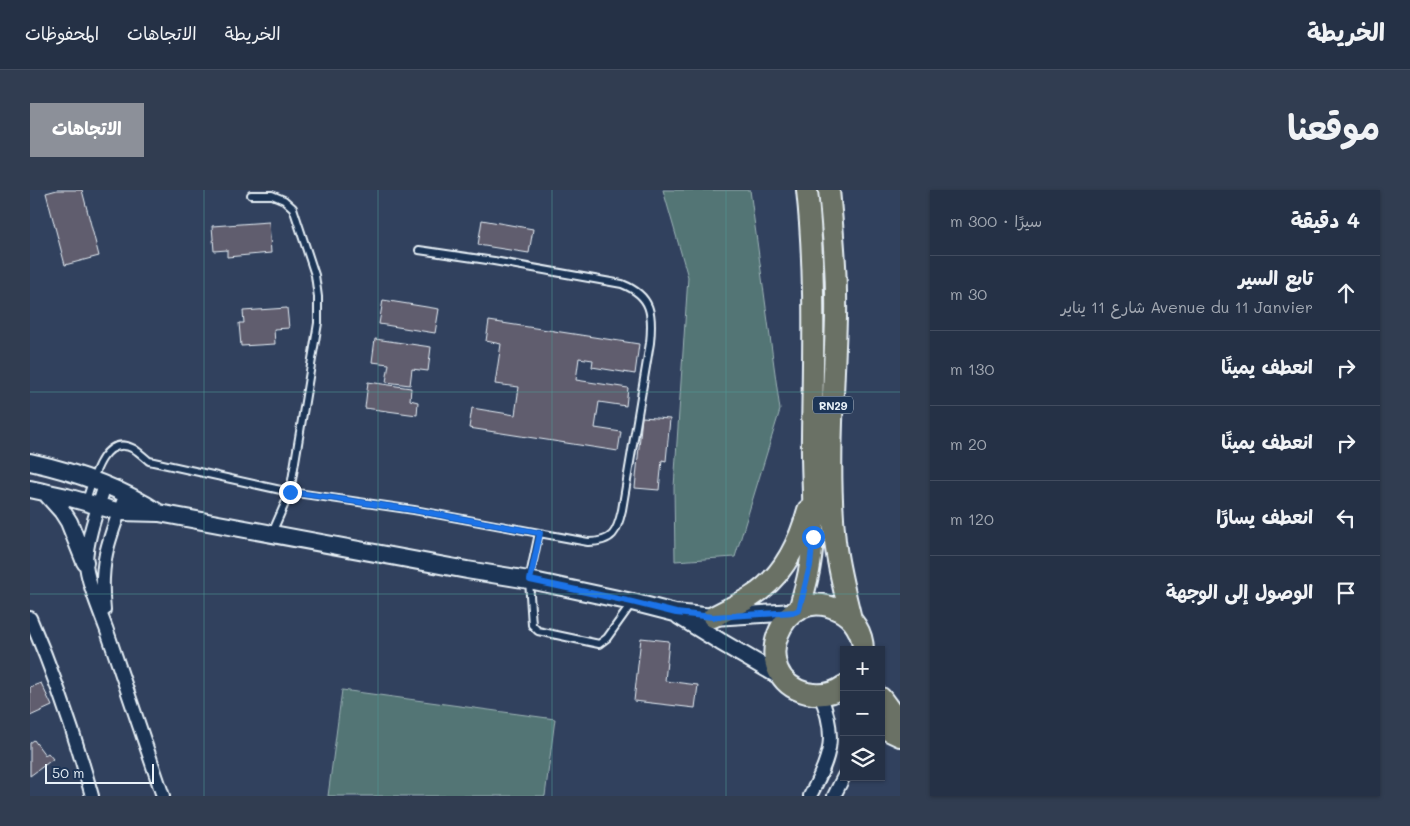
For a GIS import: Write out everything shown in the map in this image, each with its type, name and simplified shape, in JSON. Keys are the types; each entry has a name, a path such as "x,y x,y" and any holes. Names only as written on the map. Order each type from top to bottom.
{"main road":[{"name":"RN29","path":"783,678 777,667 774,655 774,642 778,630 785,620 797,611 810,566 813,537 814,303 812,236 807,190"},
{"name":"RN29","path":"829,190 834,239 836,317 832,491 835,541 839,571 851,619 858,630 862,646"},
{"path":"713,617 752,596 767,585 781,569 793,550 802,529 813,491"},
{"path":"797,611 817,605 826,606 844,613 851,619"},
{"path":"783,678 796,689 822,695 840,704"},
{"path":"822,695 840,689"},
{"path":"885,703 900,724"},
{"path":"885,729 900,736"}],"street":[{"path":"30,462 78,474 99,482 126,494 159,513"},
{"path":"85,562 92,504 99,482"},
{"path":"38,490 120,512 159,513 466,570 530,580 676,613 713,617 797,611"},
{"path":"38,490 62,511 76,539 85,562 95,600 163,796"},
{"path":"106,628 103,566 109,538 126,494"},
{"path":"676,613 783,678"},
{"path":"30,618 48,660 78,744 92,796"},
{"path":"810,796 827,759 831,744 831,728 822,695"},
{"path":"834,796 842,781"}],"lane":[{"path":"251,195 272,195 284,200 294,208 316,282 318,323 290,492 272,534"},
{"path":"99,482 98,465 105,454 112,448 128,446 149,461 290,492 414,510 588,542 608,539 615,533 622,510 650,343 652,322 647,304 636,290 622,284 494,261 419,250"},
{"path":"540,533 530,580 532,625 538,631 599,644 607,638 632,602"}],"green space":[{"path":"663,190 750,190 780,410 735,557 675,561 674,487 688,277"},
{"path":"342,690 555,719 545,796 328,796"}],"building":[{"path":"57,190 82,190 99,256 65,265 46,193"},
{"path":"482,220 533,229 529,253 478,245"},
{"path":"269,222 271,253 227,257 227,250 214,251 212,226"},
{"path":"383,300 439,309 435,333 379,324"},
{"path":"287,308 289,328 274,329 275,344 241,346 239,323 244,323 243,311"},
{"path":"489,321 639,344 635,374 592,367 593,360 579,358 576,380 628,388 626,406 599,402 595,428 621,432 618,451 469,428 472,408 515,415 519,387 495,384 501,344 486,341"},
{"path":"375,339 431,347 428,371 412,369 410,385 386,382 389,364 372,362"},
{"path":"368,382 411,388 410,400 418,402 417,415 365,408"},
{"path":"642,417 670,419 666,461 662,460 659,490 635,488"},
{"path":"641,638 669,641 665,681 698,685 695,708 634,701"},
{"path":"41,683 52,706 30,716 30,687"},
{"path":"34,740 45,755 48,753 53,759 30,776 30,743"}],"route":[{"path":"290,492 414,510 540,533 530,580 676,613 713,617 795,612 799,610 810,566 813,537"}]}
